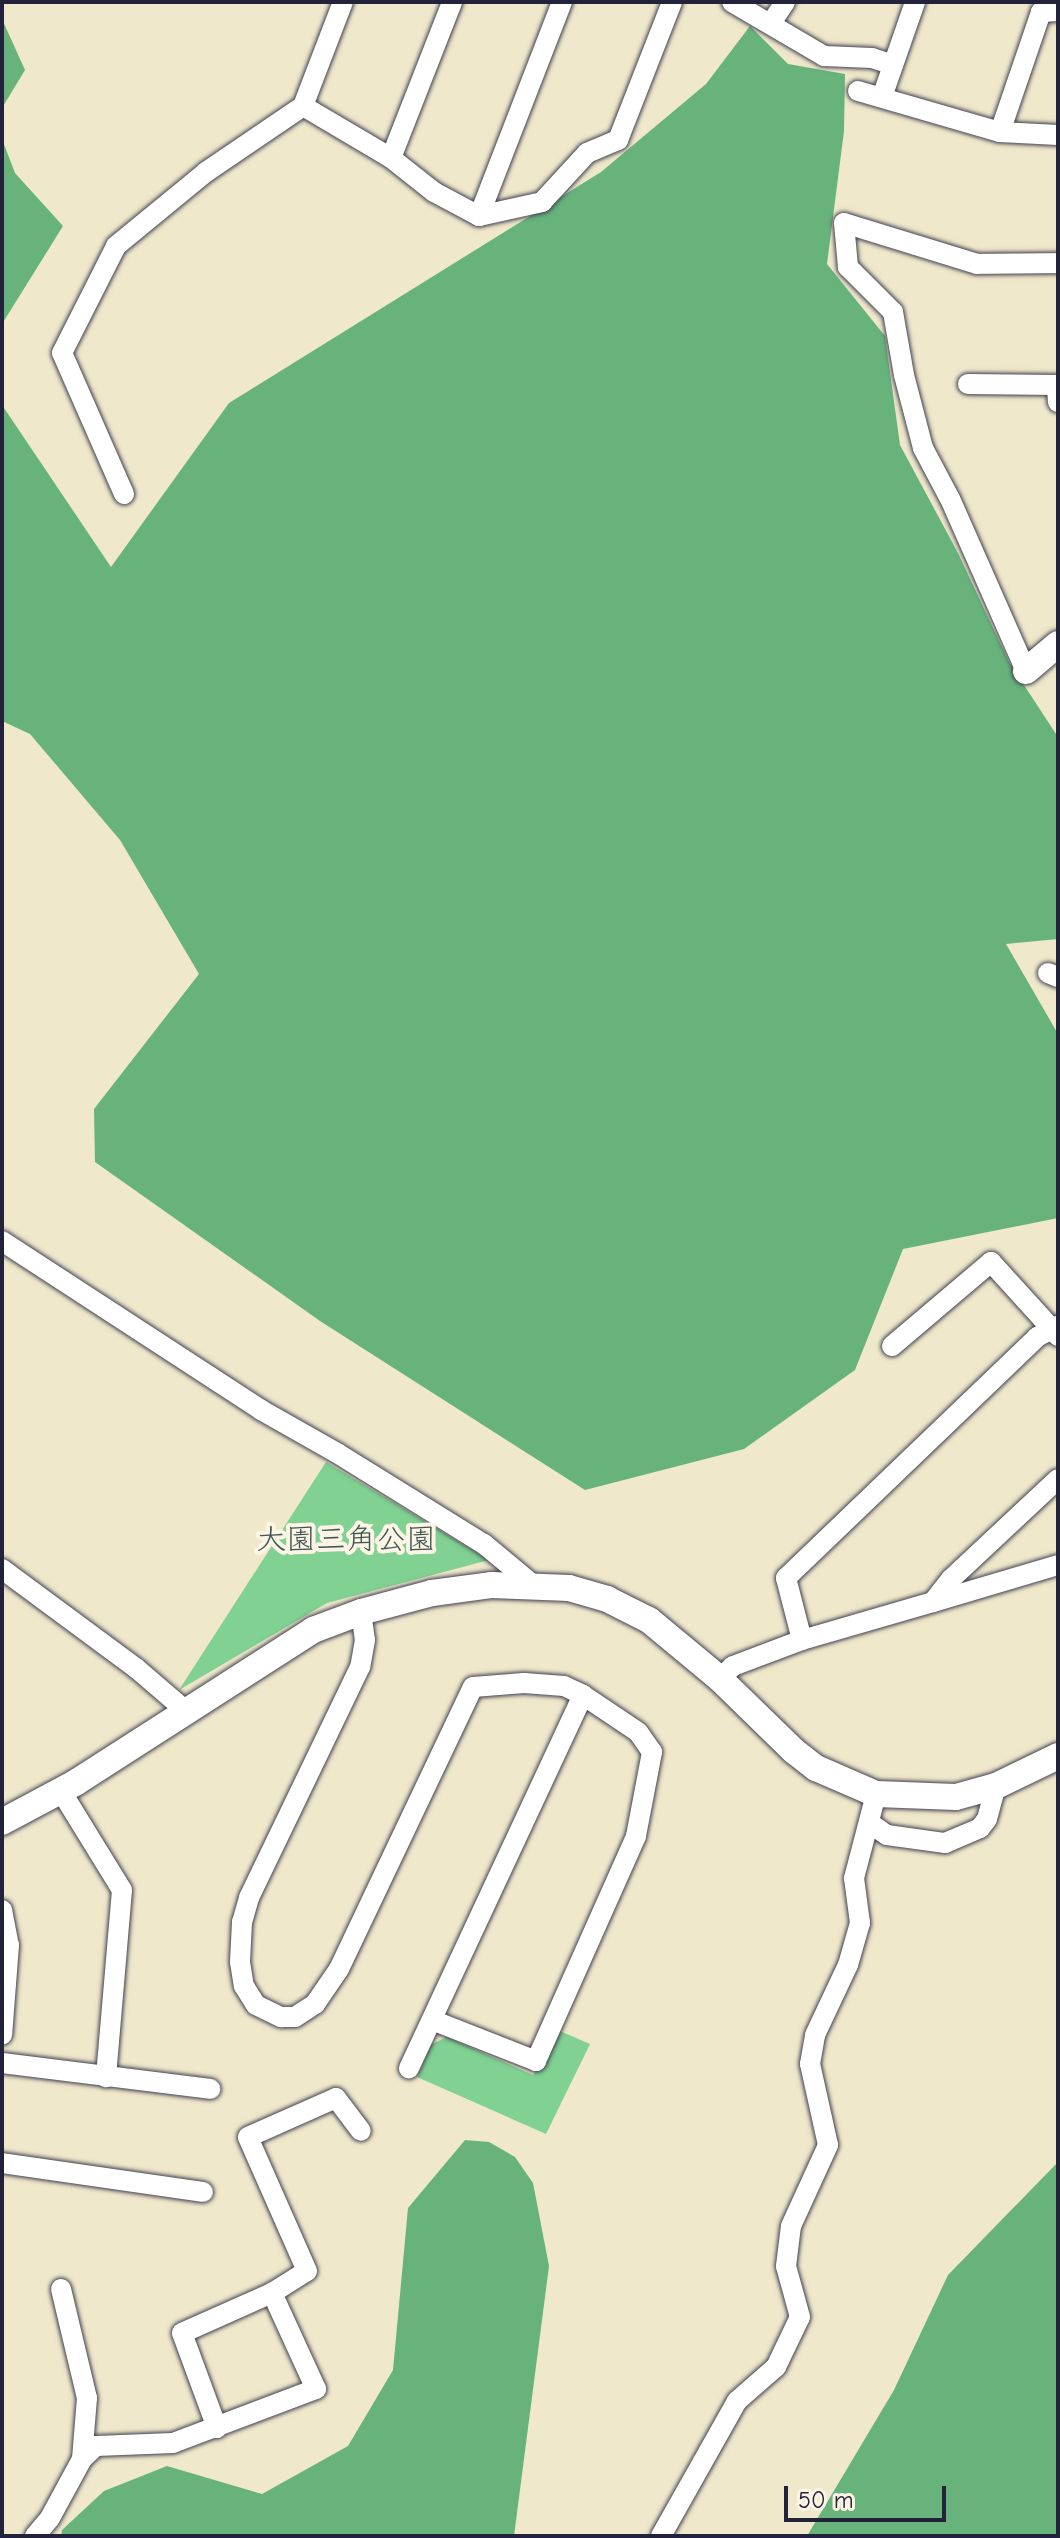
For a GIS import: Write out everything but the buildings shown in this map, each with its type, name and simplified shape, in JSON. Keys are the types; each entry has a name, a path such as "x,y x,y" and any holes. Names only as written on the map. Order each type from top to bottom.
{"street":[{"path":"124,494 62,353 116,246 206,172 303,106 343,2"},
{"path":"391,158 452,2"},
{"path":"479,216 562,2"},
{"path":"303,106 391,158 434,192 479,216 542,202 587,153 618,140 672,2"},
{"path":"732,2 824,56 872,58 893,65"},
{"path":"771,23 785,2"},
{"path":"882,97 915,2"},
{"path":"1000,132 1041,12 1058,11"},
{"path":"858,91 1000,132 1058,135"},
{"path":"1058,263 977,264 844,223 848,267 893,312 904,375 923,448 950,499 1026,671 1058,644"},
{"path":"968,384 1057,385 1058,402"},
{"path":"5,1250 261,1410 484,1544 532,1584"},
{"path":"802,1640 786,1578 1037,1337 1056,1331 991,1262 892,1346"},
{"path":"933,1602 951,1579 1058,1479"},
{"path":"720,1679 733,1666 802,1640 1058,1565"},
{"path":"2,1569 136,1668 186,1711"},
{"path":"2,1822 61,1791 313,1630 361,1612 432,1593 532,1584 569,1588 607,1599 649,1620 720,1679 761,1722 816,1768 876,1794 956,1797 996,1786 1058,1756"},
{"path":"361,1612 365,1640 360,1667 249,1898 242,1922 240,1962 244,1986 256,2005 281,2017 295,2017 307,2011 336,1975 473,1687 524,1683 564,1686 638,1732 652,1752 636,1836 536,2061 432,2020"},
{"path":"409,2068 583,1695"},
{"path":"871,1824 887,1835 945,1843 980,1828 987,1819 996,1786"},
{"path":"61,1791 122,1890 106,2077"},
{"path":"661,2536 737,2401 776,2367 800,2317 786,2266 791,2226 828,2145 810,2064 815,2035 848,1965 860,1923 854,1878 871,1824 876,1794"},
{"path":"2,1910 5,1945 2,2035"},
{"path":"2,2063 210,2089"},
{"path":"217,2428 182,2333 272,2293 307,2271 248,2137 336,2098 361,2131"},
{"path":"2,2163 203,2192"},
{"path":"61,2289 87,2398 82,2459"},
{"path":"35,2536 50,2518 82,2459 96,2446 173,2443 316,2389 272,2293"}],"green space":[{"path":"2,19 25,70 2,108"},
{"path":"750,26 788,64 845,74 844,131 827,264 885,336 900,445 958,553 1009,662 1058,737 1058,939 1006,944 1058,1034 1058,1218 903,1249 855,1370 744,1449 585,1490 320,1321 95,1162 94,1109 199,974 120,840 30,734 2,721 2,405 111,567 229,403 601,172 706,84"},
{"path":"2,139 15,173 63,226 2,324"},
{"name":"大園三角公園","path":"326,1462 489,1560 327,1603 179,1690"},
{"path":"560,2031 590,2044 546,2134 417,2077 430,2045 447,2037 533,2075"},
{"path":"465,2140 489,2142 515,2157 533,2183 549,2266 514,2536 61,2536 62,2530 104,2491 167,2466 262,2494 348,2446 393,2370 408,2208"},
{"path":"1058,2162 1058,2536 807,2536 894,2390 948,2275"}]}
